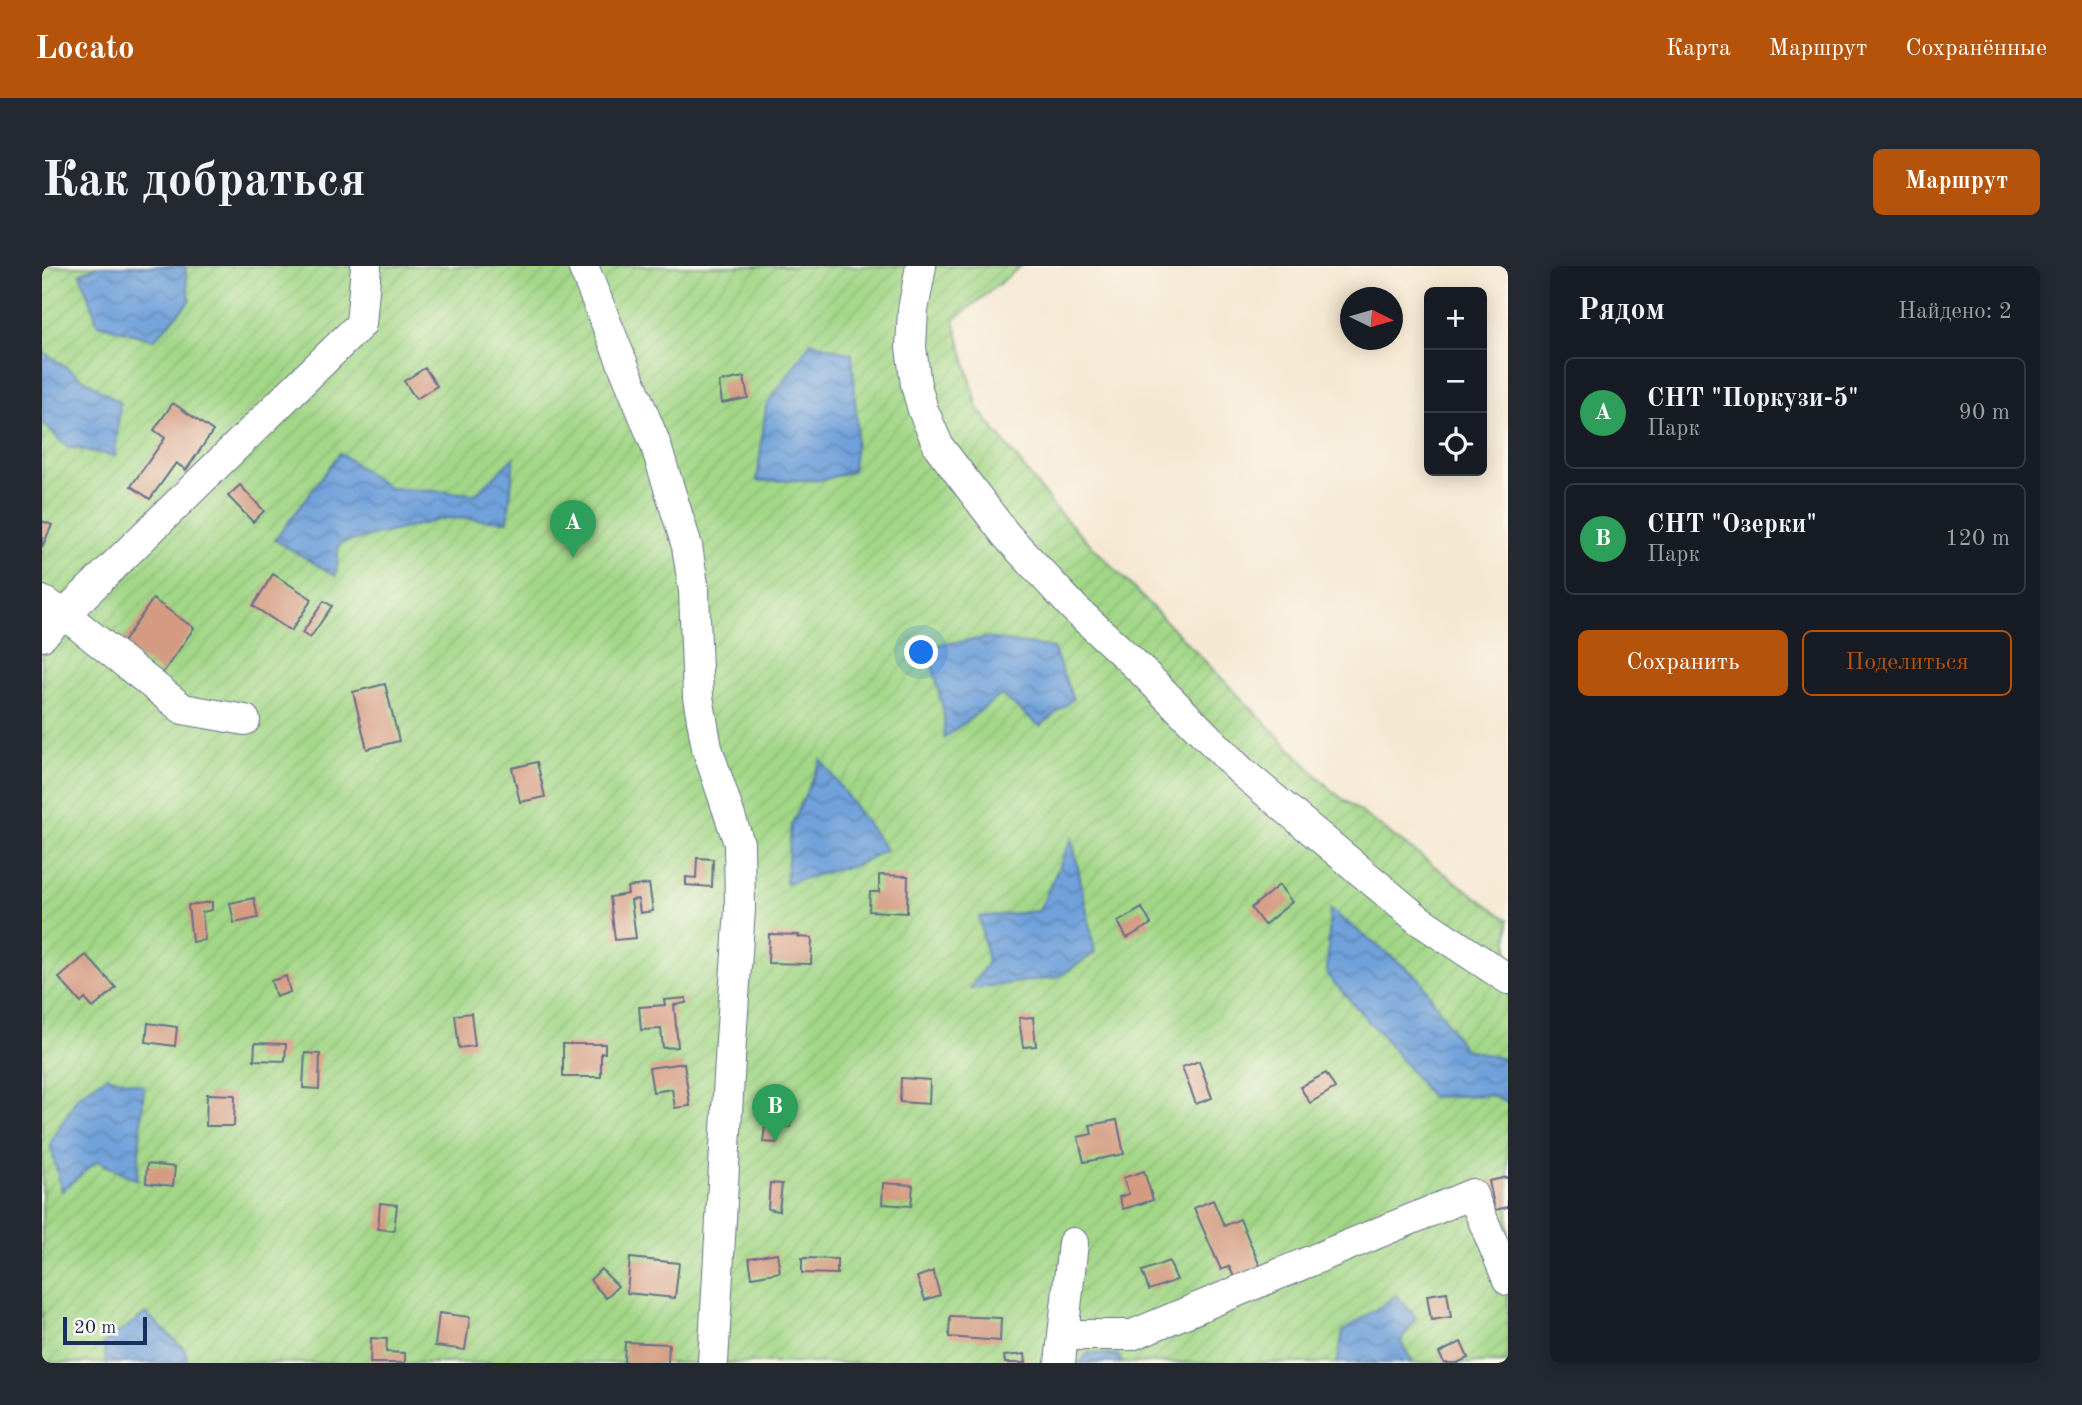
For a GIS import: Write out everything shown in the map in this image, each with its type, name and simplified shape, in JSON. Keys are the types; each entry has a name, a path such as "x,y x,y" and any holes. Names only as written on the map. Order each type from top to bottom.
{"street":[{"path":"42,636 53,607 361,324 366,266"},
{"path":"583,266 656,443 687,546 694,590 698,697 707,748 739,843 740,909 713,1363"},
{"path":"921,266 911,347 916,385 923,410 939,447 1006,535 1074,608 1139,668 1241,771 1419,920 1508,979"},
{"path":"53,607 183,709 245,720"},
{"path":"1073,1243 1062,1349 1132,1335 1472,1194 1508,1280"}],"green space":[{"path":"42,266 1021,266 954,320 978,408 1054,507 1332,791 1508,920 1508,1363 42,1363"}],"water":[{"path":"99,266 185,266 190,301 154,340 98,324 80,273"},
{"path":"811,342 852,354 857,427 853,471 823,480 757,481 766,406"},
{"path":"42,351 120,403 115,456 67,447 42,422"},
{"path":"340,453 388,488 476,494 514,457 508,521 447,518 339,544 336,576 275,540"},
{"path":"986,638 1053,648 1073,699 1040,726 1001,695 944,738 944,714 928,646"},
{"path":"821,760 886,850 856,865 786,883 791,826"},
{"path":"1072,838 1095,953 1058,977 970,989 988,962 979,917 1039,911"},
{"path":"1330,909 1419,978 1464,1049 1508,1060 1508,1102 1489,1095 1431,1097 1383,1037 1327,975"},
{"path":"107,1076 144,1086 137,1180 97,1161 62,1191 50,1144 77,1097"},
{"path":"1397,1295 1416,1318 1401,1341 1413,1363 1337,1363 1343,1331"},
{"path":"146,1313 185,1350 188,1363 106,1363 104,1343"},
{"path":"1088,1353 1118,1355 1122,1363 1080,1363"}],"building":[{"path":"425,368 437,386 416,399 404,381"},
{"path":"744,377 748,398 722,403 719,382"},
{"path":"173,403 213,431 186,470 176,463 150,499 131,486 165,438 154,430"},
{"path":"240,485 264,511 253,522 228,496"},
{"path":"42,521 52,525 42,547"},
{"path":"273,574 312,599 291,631 253,606"},
{"path":"153,599 194,628 162,674 121,645"},
{"path":"324,601 332,606 310,638 302,633"},
{"path":"385,684 399,741 367,749 353,692"},
{"path":"537,762 545,797 520,802 512,768"},
{"path":"697,858 713,859 712,887 686,885 686,877 696,878"},
{"path":"879,875 908,876 907,913 869,911 870,892 879,892"},
{"path":"649,884 653,911 640,913 638,899 631,900 636,938 615,940 610,897 628,894 627,887"},
{"path":"1279,885 1292,902 1264,925 1251,908"},
{"path":"254,898 258,918 234,923 230,903"},
{"path":"212,902 212,910 202,912 205,940 192,942 188,905"},
{"path":"1142,908 1151,924 1127,938 1118,922"},
{"path":"769,934 812,938 811,964 768,963"},
{"path":"86,955 116,988 93,1008 85,999 81,1003 59,978"},
{"path":"286,976 290,992 276,997 271,981"},
{"path":"686,998 686,1003 674,1005 678,1047 663,1048 661,1029 641,1030 639,1007 665,1005 664,1000"},
{"path":"471,1013 475,1046 459,1048 455,1015"},
{"path":"1033,1017 1036,1046 1023,1047 1019,1018"},
{"path":"148,1023 177,1027 175,1046 146,1042"},
{"path":"255,1043 286,1044 285,1061 254,1060"},
{"path":"563,1044 605,1044 605,1053 601,1053 601,1077 563,1077"},
{"path":"305,1053 320,1054 319,1089 303,1088"},
{"path":"1199,1061 1212,1098 1196,1104 1182,1067"},
{"path":"684,1063 690,1106 675,1108 672,1089 653,1092 649,1068"},
{"path":"1326,1073 1335,1088 1310,1103 1300,1087"},
{"path":"901,1078 930,1080 929,1104 900,1102"},
{"path":"207,1094 235,1095 234,1126 206,1126"},
{"path":"768,1102 793,1105 790,1127 779,1126 777,1143 763,1142"},
{"path":"1117,1120 1124,1154 1084,1162 1078,1137 1092,1134 1090,1125"},
{"path":"147,1164 175,1167 173,1186 146,1183"},
{"path":"1144,1171 1153,1200 1123,1209 1119,1197 1129,1194 1123,1178"},
{"path":"1508,1177 1508,1207 1495,1210 1489,1181"},
{"path":"770,1183 782,1184 779,1211 768,1209"},
{"path":"883,1183 913,1185 911,1206 882,1204"},
{"path":"1213,1200 1224,1226 1240,1219 1260,1266 1234,1277 1229,1266 1221,1270 1194,1208"},
{"path":"380,1203 397,1205 394,1231 378,1229"},
{"path":"777,1253 780,1272 752,1277 749,1258"},
{"path":"630,1258 679,1263 675,1298 627,1293"},
{"path":"802,1258 837,1259 837,1274 802,1273"},
{"path":"1169,1261 1177,1280 1149,1290 1142,1271"},
{"path":"601,1269 618,1286 606,1298 590,1280"},
{"path":"933,1271 940,1295 925,1300 917,1277"},
{"path":"1447,1292 1451,1317 1431,1320 1427,1295"},
{"path":"439,1313 470,1317 465,1350 435,1346"},
{"path":"950,1316 1001,1318 1000,1341 949,1337"},
{"path":"371,1338 387,1339 386,1352 405,1353 405,1363 370,1363"},
{"path":"625,1342 669,1344 668,1363 624,1363"},
{"path":"1461,1342 1468,1358 1457,1363 1444,1363 1439,1353"},
{"path":"1025,1354 1026,1363 1005,1363 1004,1356"}],"place":[{"name":"СНТ \"Поркузи-5\"","path":"573,558"},
{"name":"СНТ \"Озерки\"","path":"775,1142"}]}
